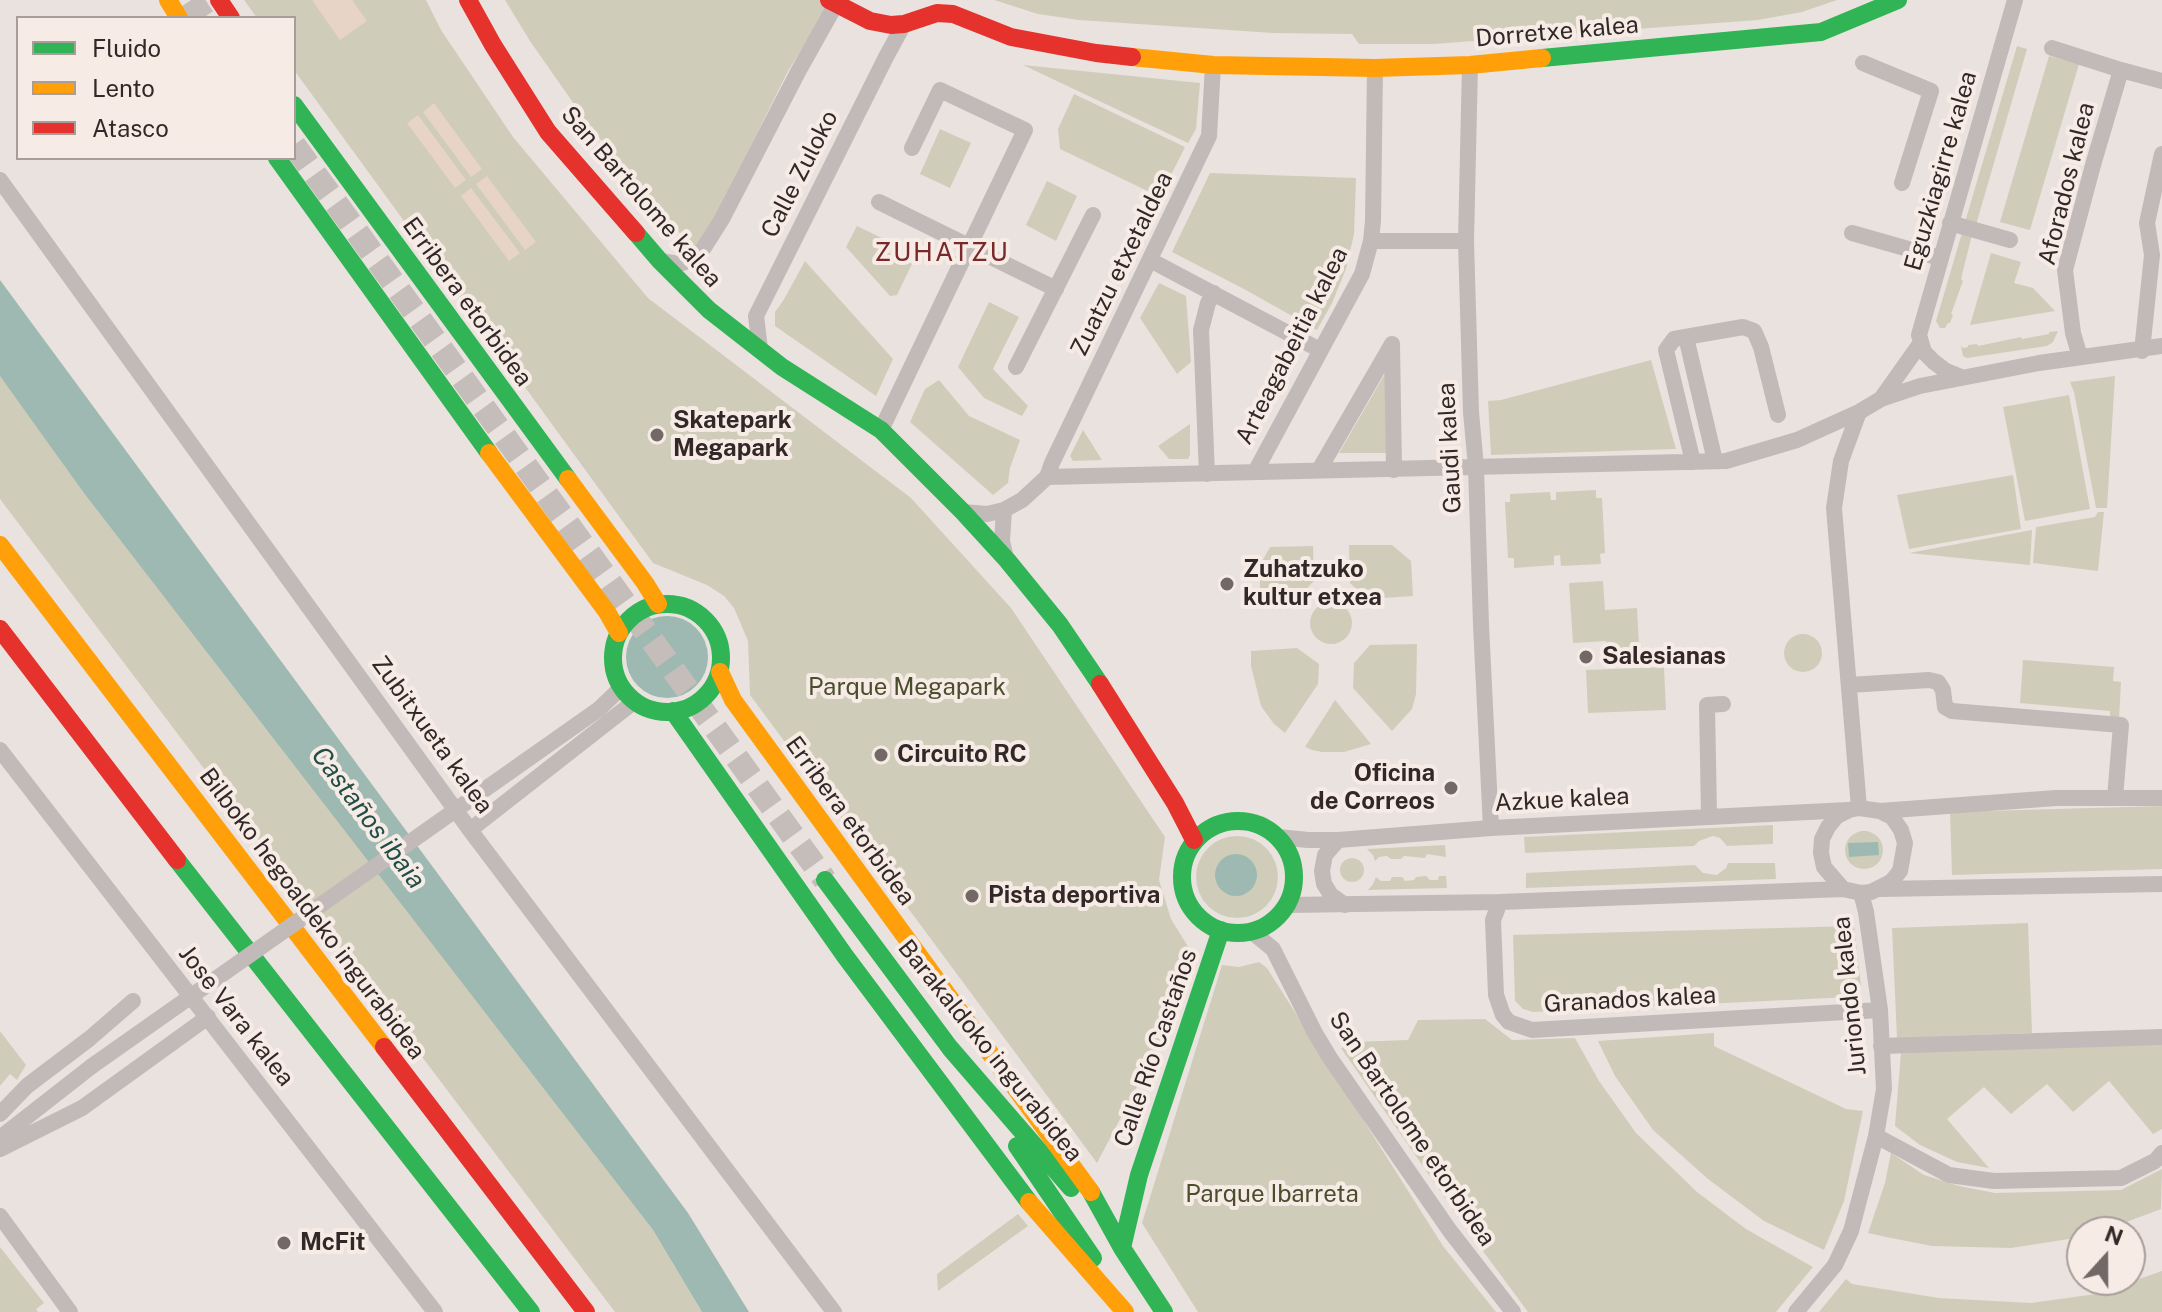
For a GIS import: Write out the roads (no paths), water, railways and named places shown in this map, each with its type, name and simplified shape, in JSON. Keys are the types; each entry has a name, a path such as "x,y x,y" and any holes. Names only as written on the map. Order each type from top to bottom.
{"main road":[{"name":"San Bartolome kalea","path":"468,0 548,132 660,261 709,310 782,367 881,430 963,512"},
{"name":"Dorretxe kalea","path":"904,24 937,13 953,14 1011,37 1096,53 1213,65 1375,68 1470,65 1821,32 1898,0"},
{"path":"832,2 870,21 904,24"},
{"name":"Erribera etorbidea","path":"296,108 658,604"},
{"path":"278,160 449,400 607,612 619,633"},
{"path":"963,512 1060,625 1175,803 1194,840"},
{"name":"Bilboko hegoaldeko ingurabidea","path":"0,545 586,1312"},
{"path":"658,604 676,604 693,610 707,621 717,636 721,654 720,672 703,699 673,711 647,708 635,701 622,687 615,673 614,645 619,633 635,614 658,604"},
{"path":"0,629 268,978 531,1312"},
{"name":"Erribera etorbidea","path":"720,672 733,700 1090,1190 1122,1248 1164,1312"},
{"path":"673,711 845,956 1041,1218 1121,1307"},
{"path":"1245,820 1263,826 1278,837 1289,852 1294,869 1293,888 1287,905 1277,917 1265,926 1236,933 1205,922 1192,909 1184,892 1181,874 1185,856 1194,840 1209,828 1226,821 1245,820"},
{"name":"Barakaldoko ingurabidea","path":"825,880 950,1048 1122,1248"},
{"name":"Calle Río Castaños","path":"1090,1190 1117,1192 1139,1175 1221,930"},
{"path":"950,1048 1113,1286 1121,1307"},
{"path":"1122,1248 1139,1175"}],"street":[{"name":"Calle Zuloko","path":"660,261 678,264 693,260 703,249 722,219 832,2"},
{"name":"Eguzkiagirre kalea","path":"1920,344 1919,335 2010,4"},
{"name":"Calle Zuloko","path":"760,349 756,316 904,24"},
{"path":"2052,48 2162,81"},
{"path":"1863,63 1931,91 1902,183"},
{"name":"Zuatzu etxetaldea","path":"1047,477 1209,136 1213,65"},
{"name":"Gaudi kalea","path":"1470,65 1466,241 1491,828"},
{"path":"1375,68 1371,241 1466,241"},
{"name":"Aforados kalea","path":"2080,357 2073,333 2065,270 2121,70"},
{"path":"881,430 1025,130 940,90 912,148"},
{"path":"2142,351 2152,255 2147,223 2162,154"},
{"name":"Zubitxueta kalea","path":"0,180 470,830 834,1312"},
{"name":"Zuatzu etxetaldea","path":"879,202 1056,289"},
{"name":"Zuatzu etxetaldea","path":"1016,367 1093,215"},
{"name":"Aforados kalea","path":"1950,223 2010,240"},
{"path":"1852,233 1940,258"},
{"name":"Arteagabeitia kalea","path":"1255,472 1362,274 1371,241"},
{"path":"1150,260 1320,350"},
{"path":"1207,474 1201,330 1214,293"},
{"path":"1693,462 1666,350 1674,339 1743,327 1754,331 1778,415"},
{"path":"1686,337 1715,461"},
{"path":"1319,470 1392,344 1394,470"},
{"path":"1920,344 1934,362 1961,377"},
{"name":"Arteagabeitia kalea","path":"1881,399 1920,344"},
{"name":"Arteagabeitia kalea","path":"1047,477 1715,461 1738,458 1797,440 1881,399 1920,386 2080,357 2162,346"},
{"path":"1854,809 1849,685 1834,508 1841,461 1859,412"},
{"path":"963,512 987,514 1004,510 1022,500 1047,477"},
{"path":"1004,510 1002,541 1007,560"},
{"path":"1849,685 1929,680 1938,682 1943,690 1945,707 1952,711 2121,725 2115,798"},
{"path":"0,1138 92,1066 599,709 622,687"},
{"path":"470,830 635,701"},
{"path":"1709,816 1707,705 1723,704"},
{"name":"Jose Vara kalea","path":"0,750 435,1312"},
{"path":"1843,889 1824,867 1822,839 1837,816 1854,809 1880,811 2056,798 2162,798"},
{"name":"Azkue kalea","path":"1278,837 1338,840 1491,828 1854,809"},
{"path":"1879,889 1891,882 1900,871 1905,843 1892,817 1880,811"},
{"path":"1338,840 1325,855 1322,871 1324,884 1331,895 1345,905"},
{"path":"1287,905 1500,902 1843,889 1861,893 1879,889 2162,884"},
{"name":"Juriondo kalea","path":"1796,1312 1835,1265 1851,1231 1876,1136 1884,1089 1880,1010 1861,893"},
{"name":"Granados kalea","path":"1500,902 1493,920 1496,995 1509,1022 1532,1030 1880,1010"},
{"name":"San Bartolome etorbidea","path":"1251,931 1273,949 1330,1058 1450,1231 1513,1312"},
{"path":"0,1114 27,1086 133,1001"},
{"path":"0,1149 82,1108 208,1017"},
{"path":"1881,1046 2162,1037"},
{"path":"0,1124 92,1066"},
{"path":"1876,1136 1949,1175 1994,1181 2121,1178 2155,1161 2162,1153"},
{"path":"0,1216 70,1312"}],"water":[{"name":"Castaños ibaia","path":"0,280 688,1213 749,1312 702,1312 653,1230 84,493 0,376"},
{"path":"667,616 683,619 696,628 705,641 708,657 705,673 696,686 683,695 667,698 651,695 638,686 629,673 626,657 629,641 638,628 651,619"},
{"path":"1878,842 1879,855 1849,857 1848,843"},
{"path":"1236,854 1251,860 1257,875 1251,890 1236,896 1221,890 1215,875 1221,860"}],"tunnel":[{"path":"191,0 202,16"},
{"path":"296,148 825,880"}],"place":[{"name":"Skatepark Megapark","path":"657,435"},
{"name":"Zuhatzuko kultur etxea","path":"1227,584"},
{"name":"Salesianas","path":"1586,657"},
{"name":"Circuito RC","path":"881,755"},
{"name":"Oficina de Correos","path":"1451,788"},
{"name":"Pista deportiva","path":"972,896"},
{"name":"McFit","path":"284,1243"}],"district":[{"name":"ZUHATZU","path":"942,253"}],"park label":[{"name":"Parque Megapark","path":"907,688"},
{"name":"Parque Ibarreta","path":"1272,1195"}]}
